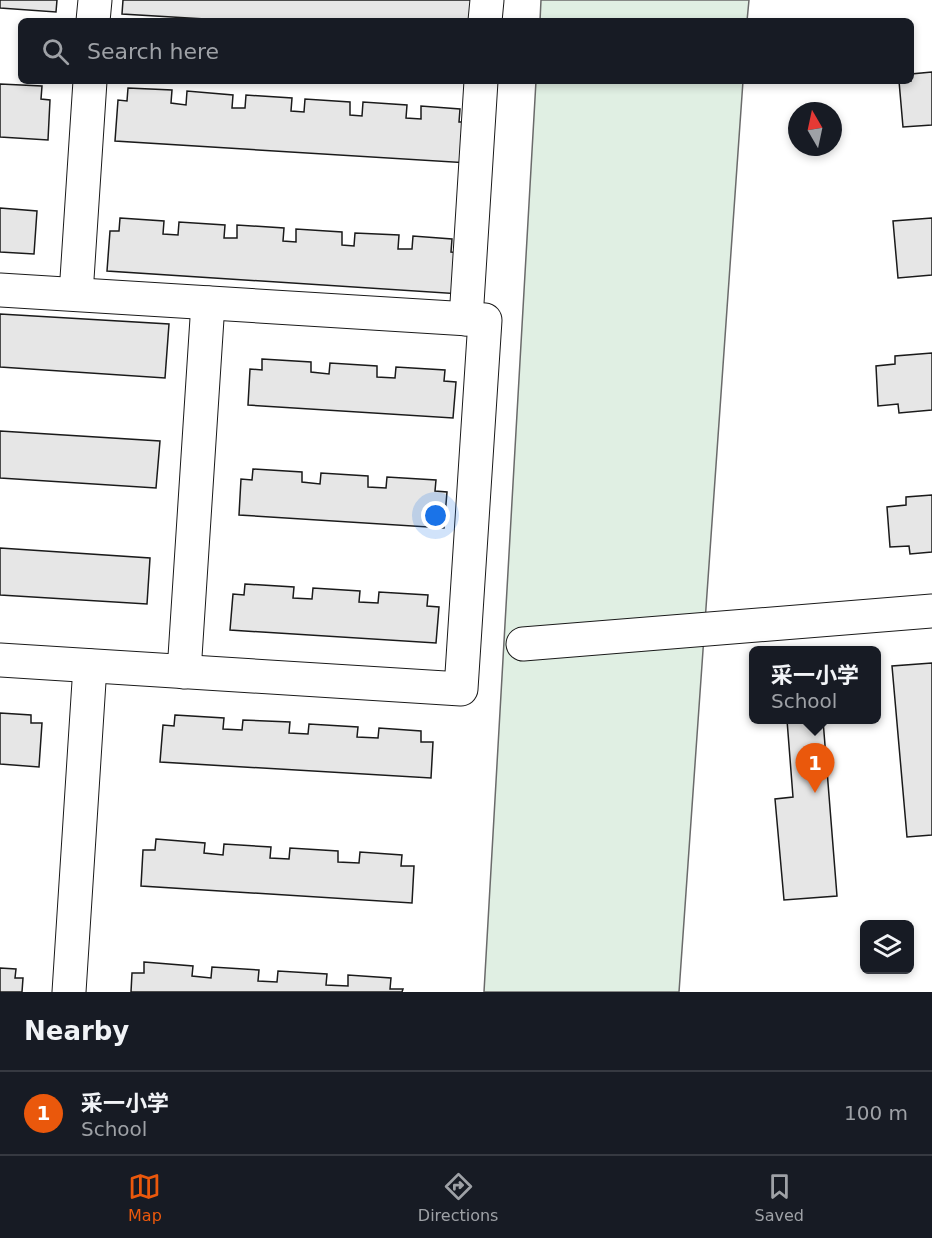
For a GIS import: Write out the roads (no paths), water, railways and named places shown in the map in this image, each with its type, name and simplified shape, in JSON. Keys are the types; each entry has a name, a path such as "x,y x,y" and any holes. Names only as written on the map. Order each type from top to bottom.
{"lane":[{"path":"93,18 95,0"},
{"path":"485,18 487,0"},
{"path":"76,294 90,84"},
{"path":"466,319 481,84"},
{"path":"0,290 485,320 461,689 0,660"},
{"path":"184,672 208,303"},
{"path":"523,644 932,611"},
{"path":"69,992 90,666"}],"place":[{"name":"采一小学","path":"815,793"}]}
